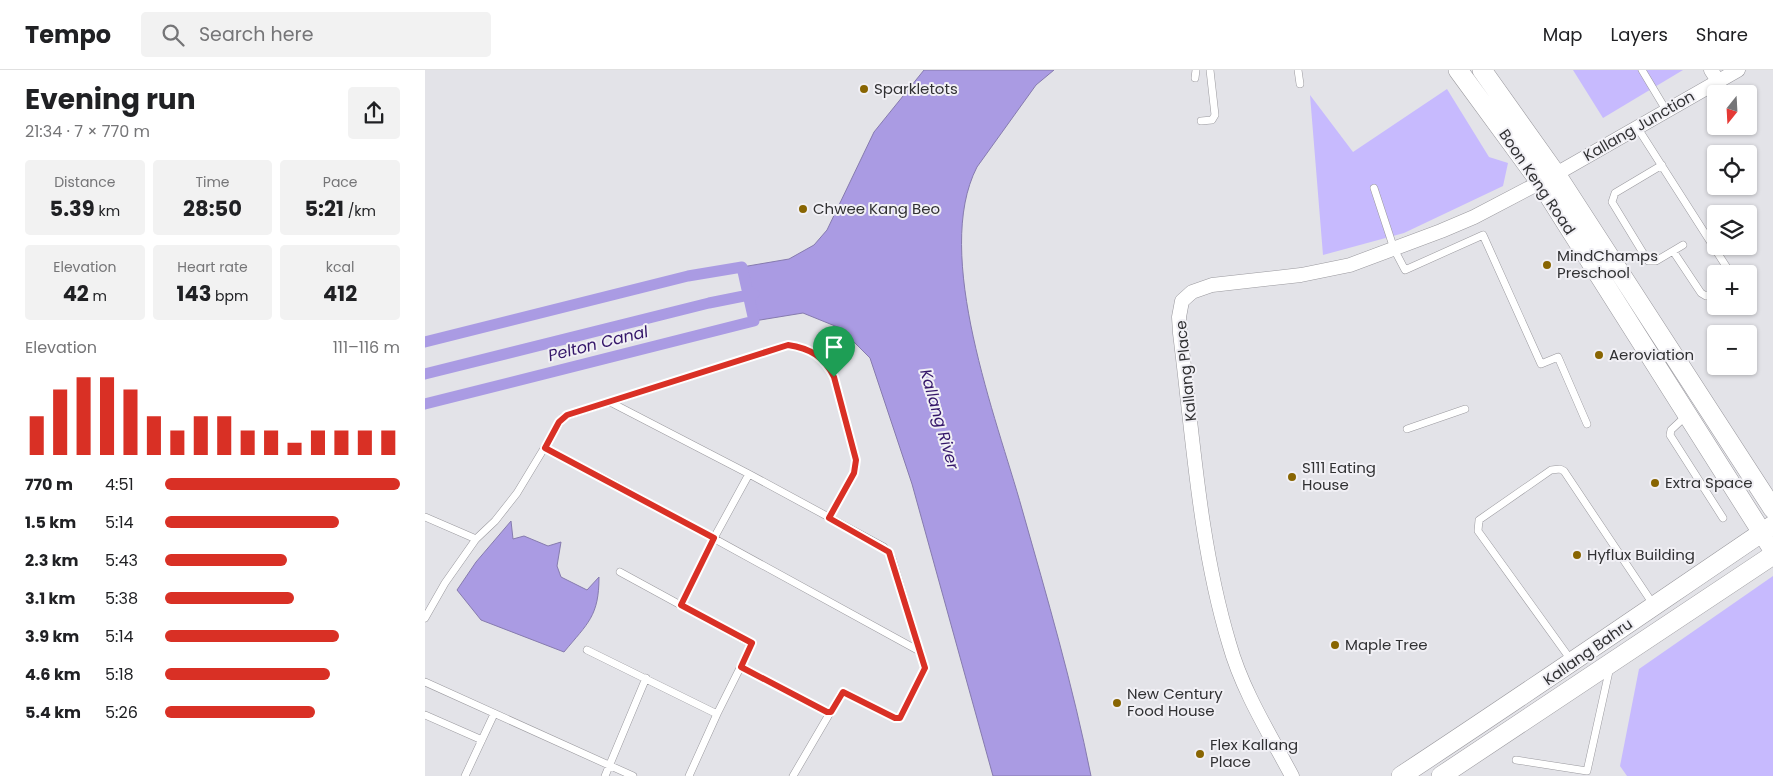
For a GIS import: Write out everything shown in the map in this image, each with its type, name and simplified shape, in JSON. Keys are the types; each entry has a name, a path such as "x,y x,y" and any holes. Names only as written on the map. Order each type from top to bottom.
{"main road":[{"name":"Boon Keng Road","path":"1458,70 1548,178 1773,509"},
{"name":"Boon Keng Road","path":"1483,70 1687,415 1767,529 1773,550"},
{"name":"Kallang Bahru","path":"1401,776 1573,663 1654,605 1767,529"},
{"name":"Kallang Bahru","path":"1441,776 1773,555"}],"street":[{"name":"Kallang Junction","path":"1548,178 1666,110 1715,76 1738,70"},
{"name":"Kallang Place","path":"1292,776 1253,703 1229,644 1203,527 1180,334 1180,309 1182,301 1186,296 1212,285 1301,275 1350,265 1474,217 1548,178"}],"lane":[{"path":"1201,121 1212,120 1215,115 1210,70"},
{"path":"1298,70 1300,84"},
{"path":"1642,70 1666,110"},
{"path":"1637,127 1702,233 1725,265"},
{"path":"1662,165 1615,193 1612,202 1648,261 1656,262 1683,245"},
{"path":"1374,188 1393,249 1405,270 1483,236 1541,364 1558,357 1587,424"},
{"path":"1673,251 1701,293 1707,296"},
{"path":"425,618 445,583 477,539 495,521 517,493 563,417 788,345 803,347 816,354 828,364 834,377 856,460 854,473 829,518"},
{"path":"610,402 749,474 889,552 921,652 924,672 900,718 895,718 843,692 793,776"},
{"path":"1407,429 1465,409"},
{"path":"1687,415 1671,430 1670,435 1723,518"},
{"path":"545,448 921,652"},
{"path":"1573,663 1478,531 1479,520 1551,470 1560,469 1568,477 1654,605"},
{"path":"681,605 714,538 749,474"},
{"path":"425,516 477,539"},
{"path":"620,572 752,643 689,776"},
{"path":"587,650 717,714"},
{"path":"1516,760 1589,774 1611,662"},
{"path":"741,667 829,713"},
{"path":"605,776 647,678"},
{"path":"425,682 633,776"},
{"path":"465,776 494,714"},
{"path":"425,715 481,740"}],"shaded area":[{"path":"1573,70 1683,70 1603,118"},
{"path":"1447,89 1489,157 1508,163 1503,186 1404,233 1323,255 1310,95 1353,152"},
{"path":"1773,576 1773,776 1627,776 1620,766 1639,669"}],"water":[{"name":"Kallang River","path":"924,70 1054,70 1036,85 977,167 965,203 962,244 965,290 973,337 1059,642 1091,776 993,776 912,484 870,358 840,328 803,313 754,321 742,267 789,259 814,245 827,230 874,132"},
{"path":"511,521 513,539 524,536 548,546 561,542 557,566 561,577 587,590 599,577 597,601 591,618 564,652 481,620 457,590 476,562"}],"waterway":[{"name":"Pelton Canal","path":"425,342 688,276 742,267 754,321 425,404"},
{"name":"Pelton Canal","path":"425,374 709,303 754,294"}],"place":[{"name":"Sparkletots","path":"864,89"},
{"name":"Chwee Kang Beo","path":"803,209"},
{"name":"MindChamps Preschool","path":"1547,265"},
{"name":"Aeroviation","path":"1599,355"},
{"name":"S111 Eating House","path":"1292,477"},
{"name":"Extra Space","path":"1655,483"},
{"name":"Hyflux Building","path":"1577,555"},
{"name":"Maple Tree","path":"1335,645"},
{"name":"New Century Food House","path":"1117,703"},
{"name":"Flex Kallang Place","path":"1200,754"}],"route":[{"path":"788,345 803,347 816,354 828,364 834,377 856,460 856,467 829,518 889,552 925,665 924,672 900,718 895,718 843,692 829,713 741,667 752,643 681,605 714,538 545,448 559,422 567,415 788,345"}]}
